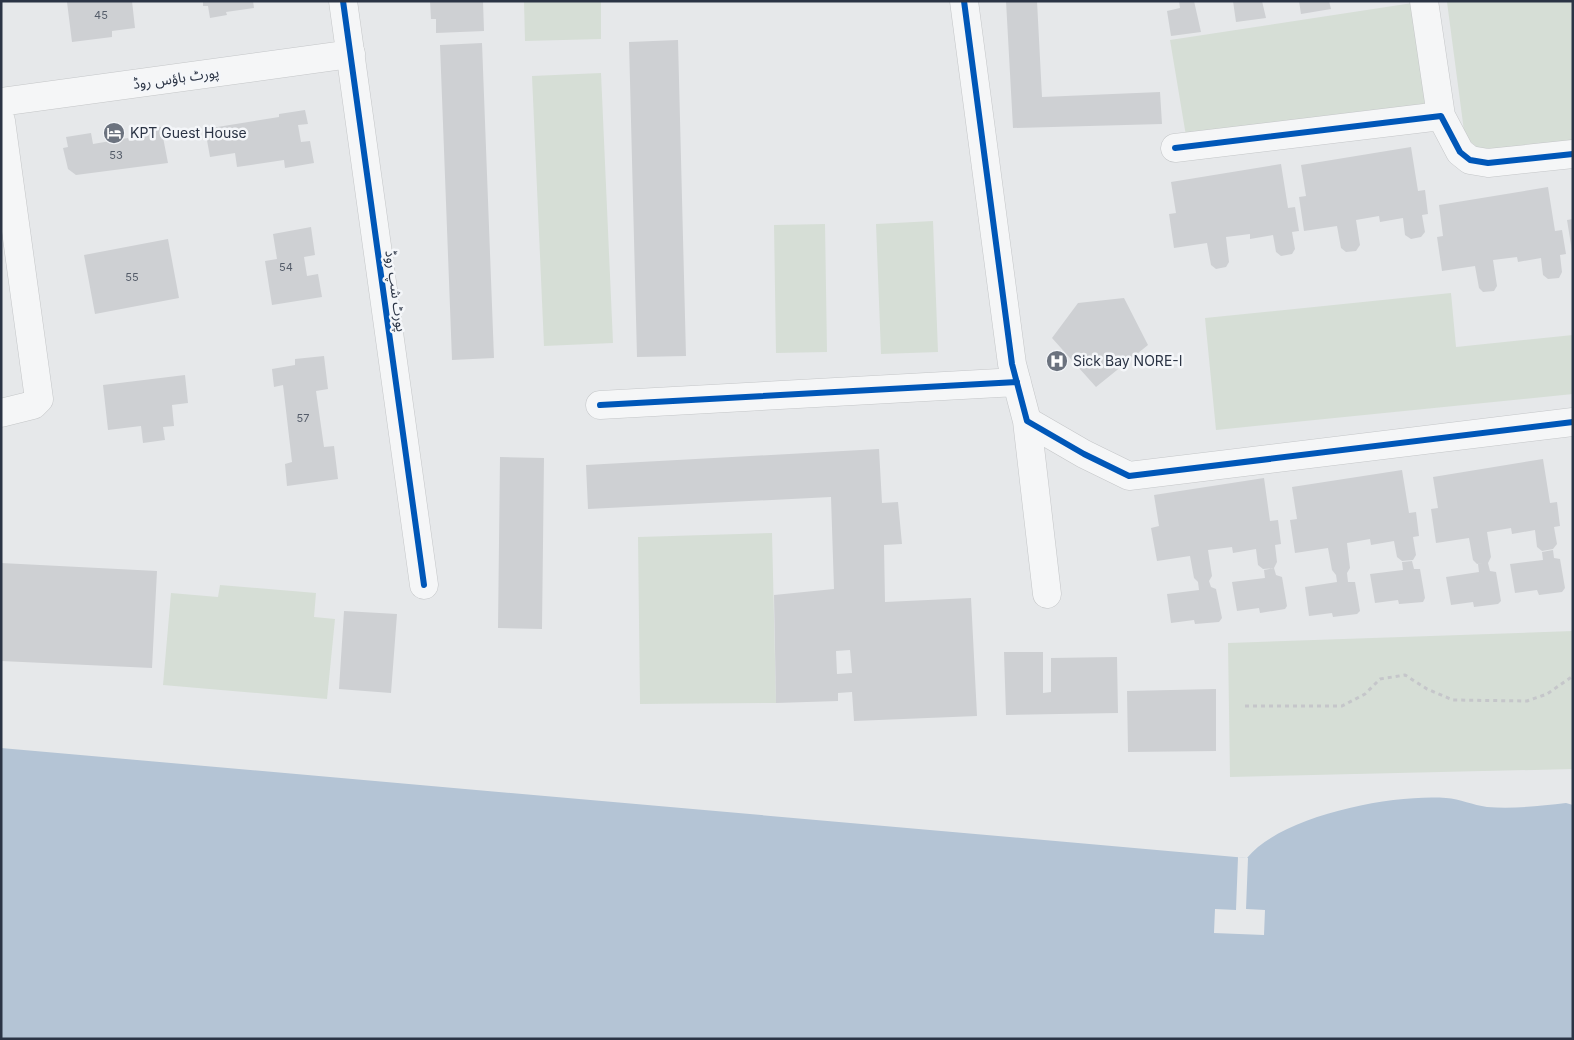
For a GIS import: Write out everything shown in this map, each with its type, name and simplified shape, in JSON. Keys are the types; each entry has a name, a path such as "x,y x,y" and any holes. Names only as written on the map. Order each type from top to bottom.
{"street":[{"name":"پورٹ شپ روڈ","path":"342,1 351,54 424,585"},
{"path":"964,1 1012,364 1027,420 1047,594"},
{"path":"1424,1 1441,116 1460,152 1470,160 1488,163 1573,154"},
{"name":"پورٹ ہاؤس روڈ","path":"1,102 351,54"},
{"path":"1175,148 1441,116"},
{"path":"1,121 39,399 33,405 1,413"},
{"path":"600,405 1017,382"},
{"path":"1027,420 1084,454 1129,476 1573,422"}],"path":[{"path":"1245,706 1342,706 1365,694 1380,679 1405,675 1428,689 1452,700 1528,701 1547,694 1573,676"}],"shaded area":[{"path":"524,1 601,1 601,39 525,41"},
{"path":"1573,1 1573,142 1488,151 1476,147 1464,131 1447,2"},
{"path":"1419,2 1426,105 1186,136 1170,40"},
{"path":"601,73 613,343 544,346 532,76"},
{"path":"933,221 938,352 881,354 876,224"},
{"path":"825,224 827,352 776,353 774,225"},
{"path":"1451,293 1456,347 1573,335 1573,394 1216,430 1205,318"},
{"path":"772,533 776,703 640,704 638,537"},
{"path":"220,585 316,593 314,617 335,619 327,699 163,685 171,593 218,597"},
{"path":"1573,631 1573,769 1230,777 1228,643"}],"water":[{"path":"1,748 1247,858 1263,843 1285,830 1340,810 1369,804 1424,798 1446,798 1497,808 1566,803 1573,805 1573,1039 1,1039"}],"pier":[{"path":"1238,857 1248,858 1246,909 1265,910 1264,935 1214,933 1215,909 1236,910"}],"building":[{"path":"132,1 135,28 112,31 112,37 72,42 67,2"},
{"path":"203,1 253,1 254,8 226,12 227,15 210,18 208,6 203,6"},
{"path":"430,1 483,1 484,31 436,33 436,19 431,19"},
{"path":"1006,1 1037,1 1042,97 1160,92 1162,124 1013,128"},
{"path":"1179,1 1194,1 1201,32 1171,36 1167,11 1180,8"},
{"path":"1233,1 1262,1 1266,18 1236,22"},
{"path":"1299,1 1329,1 1331,9 1301,14"},
{"path":"678,40 686,356 637,357 629,42"},
{"path":"482,43 494,358 452,360 440,45"},
{"path":"305,110 308,124 298,125 301,142 310,141 314,163 285,168 284,160 237,167 235,153 210,157 205,129 279,117 279,114"},
{"path":"161,127 168,163 76,175 68,169 63,148 68,147 66,137 91,133 93,144 128,138 129,141 143,139 142,130"},
{"path":"1411,147 1418,191 1425,190 1428,214 1422,215 1425,232 1421,237 1411,239 1405,235 1403,218 1380,222 1379,216 1356,220 1360,245 1356,251 1346,252 1341,248 1337,226 1304,231 1299,197 1306,196 1301,165"},
{"path":"1281,164 1288,208 1295,207 1299,231 1292,232 1295,249 1292,254 1281,256 1276,252 1273,235 1250,239 1250,234 1226,237 1229,262 1226,267 1216,269 1211,265 1207,243 1174,248 1169,214 1176,213 1171,182"},
{"path":"1548,187 1555,231 1562,230 1566,254 1560,255 1562,272 1559,278 1548,279 1543,275 1541,258 1518,262 1517,257 1493,260 1497,286 1494,291 1483,292 1479,288 1475,266 1442,271 1437,237 1443,236 1439,205"},
{"path":"1573,219 1573,251 1572,251 1567,220"},
{"path":"311,227 315,255 304,257 307,276 318,274 322,297 272,305 265,261 277,259 273,234"},
{"path":"168,239 179,298 95,314 84,255"},
{"path":"1124,298 1148,345 1096,387 1052,338 1078,303"},
{"path":"324,356 328,389 316,391 324,447 334,446 338,479 287,486 285,464 292,462 283,385 274,387 272,369 295,365 295,359"},
{"path":"185,375 188,403 172,405 174,426 163,427 165,440 143,443 141,426 108,430 103,385"},
{"path":"879,449 882,503 898,502 902,544 884,545 885,602 971,598 977,716 854,721 852,692 838,693 838,701 776,703 774,595 834,589 831,497 588,509 586,465","holes":["850,650 852,673 837,674 836,651"]},
{"path":"500,457 544,458 542,629 498,628"},
{"path":"1543,459 1550,503 1557,502 1560,526 1554,527 1557,544 1553,549 1542,551 1537,547 1535,530 1512,534 1511,528 1487,532 1491,557 1488,563 1490,571 1496,572 1501,601 1498,604 1474,607 1473,602 1451,605 1446,577 1479,572 1478,564 1483,563 1477,564 1473,560 1469,538 1436,543 1431,509 1438,508 1433,477"},
{"path":"1402,470 1409,513 1416,512 1419,536 1413,537 1416,555 1413,560 1402,561 1397,557 1394,541 1371,545 1370,539 1347,543 1350,568 1347,573 1348,582 1355,582 1360,611 1357,614 1333,617 1332,613 1309,616 1305,587 1337,582 1336,575 1332,570 1328,548 1295,553 1290,520 1297,519 1292,487"},
{"path":"1264,478 1270,521 1278,520 1281,544 1275,545 1277,562 1274,568 1263,569 1258,565 1256,549 1233,553 1232,547 1208,550 1212,576 1209,581 1211,587 1216,589 1222,618 1219,622 1195,624 1194,620 1171,623 1167,594 1199,590 1198,582 1194,578 1190,556 1157,561 1151,528 1159,526 1154,495"},
{"path":"1553,550 1554,558 1560,559 1565,588 1562,592 1539,595 1537,590 1515,593 1510,564 1543,560 1542,552"},
{"path":"1412,561 1414,569 1420,569 1425,598 1423,602 1399,604 1398,600 1375,603 1370,574 1403,570 1402,562"},
{"path":"1,563 157,571 152,668 1,661"},
{"path":"1274,568 1276,575 1282,577 1287,606 1285,609 1260,613 1259,608 1237,611 1232,582 1265,578 1264,570"},
{"path":"344,611 397,614 391,693 339,689"},
{"path":"1004,652 1043,652 1043,693 1051,692 1051,658 1117,657 1118,713 1006,715"},
{"path":"1216,689 1216,751 1128,752 1127,691"}],"cycle path":[{"path":"343,1 424,585"},
{"path":"964,1 1012,364 1027,421 1084,454 1129,476 1573,422"},
{"path":"1175,148 1441,116 1460,152 1470,160 1488,163 1573,154"},
{"path":"600,405 1017,382"}],"place":[{"name":"KPT Guest House","path":"114,133"},
{"name":"Sick Bay NORE-I","path":"1057,361"}]}
